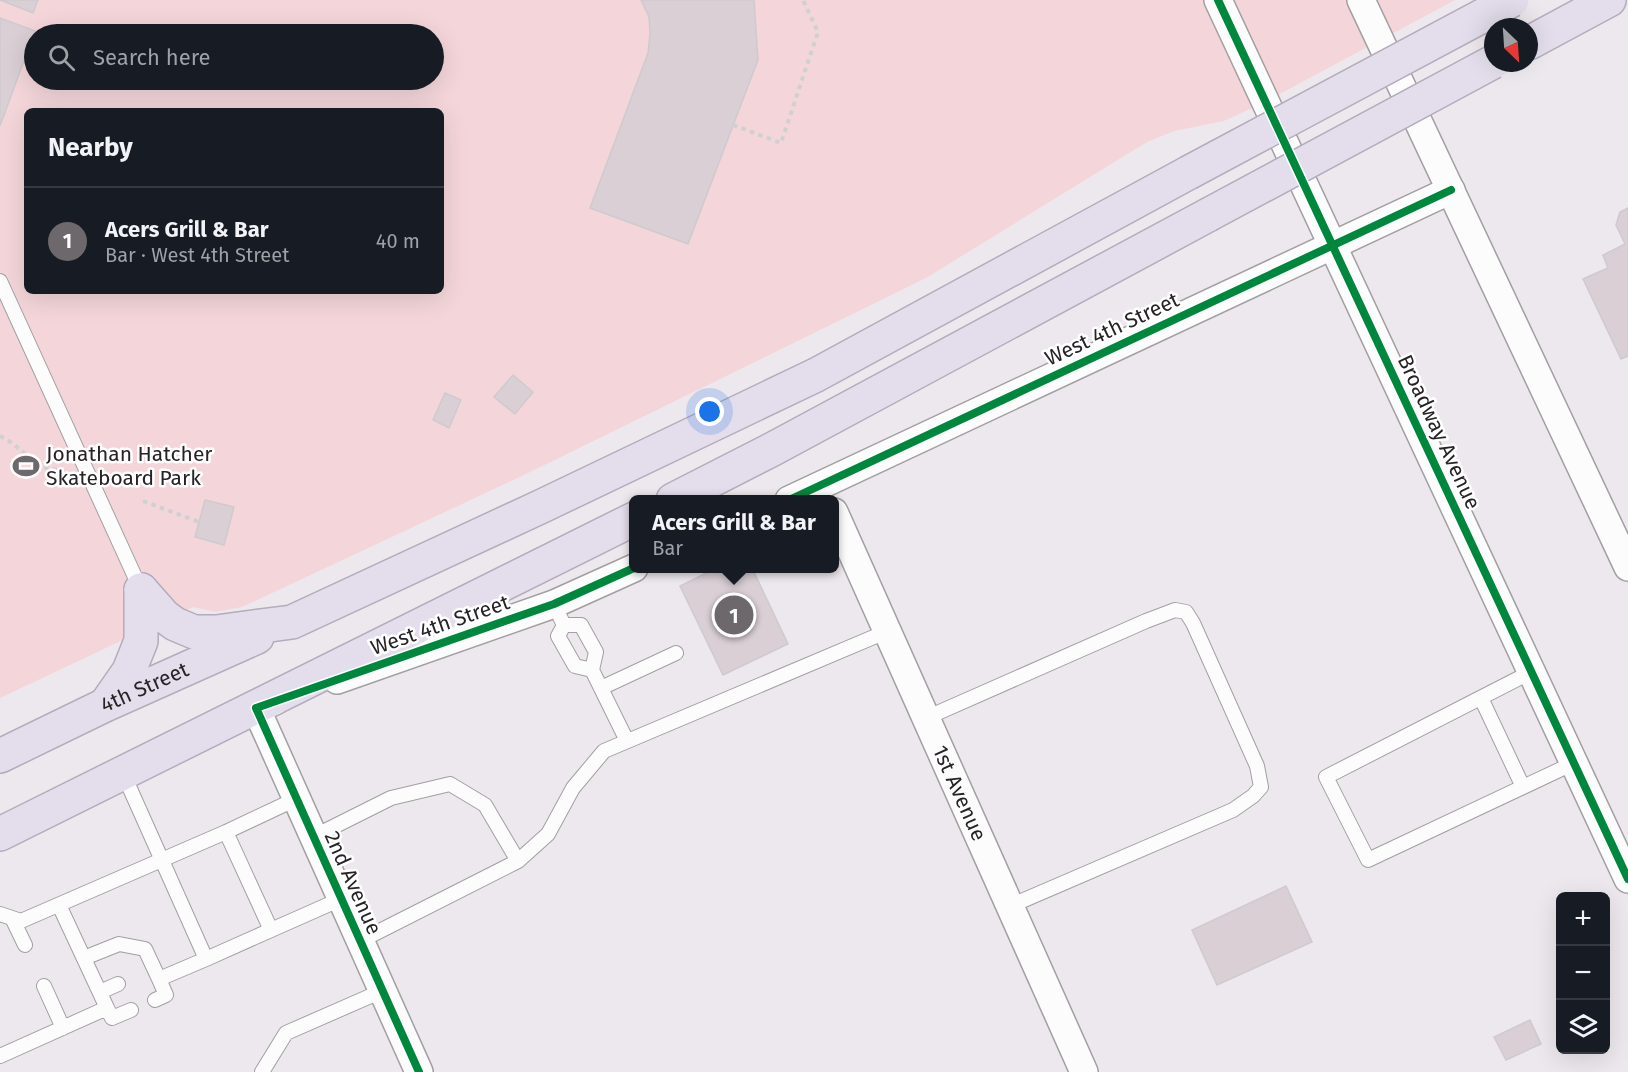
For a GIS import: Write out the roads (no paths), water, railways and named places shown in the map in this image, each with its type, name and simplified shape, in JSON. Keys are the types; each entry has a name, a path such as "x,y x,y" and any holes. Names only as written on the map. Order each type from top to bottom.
{"highway":[{"name":"4th Street","path":"0,756 105,705 292,622 529,512 816,375 1512,0"},
{"path":"1538,38 1608,0"},
{"path":"683,495 781,445 1484,67"},
{"path":"0,834 629,521"},
{"path":"141,590 164,616 175,624 194,632 216,633 292,622"},
{"path":"105,705 129,671 141,641 141,590"}],"street":[{"name":"Broadway Avenue","path":"1218,0 1628,879"},
{"path":"1361,0 1628,567"},
{"name":"West 4th Street","path":"826,492 1451,190"},
{"name":"1st Avenue","path":"839,523 1084,1072"},
{"name":"West 4th Street","path":"256,708 559,614 629,571"},
{"name":"2nd Avenue","path":"256,708 419,1072"}],"lane":[{"path":"0,281 141,590"},
{"path":"926,718 1175,610 1186,612 1193,623 1257,766 1261,787 1253,796 1233,810 1010,906"},
{"path":"592,670 575,666 558,636 559,614 581,625 596,652 592,670 627,741"},
{"path":"360,941 518,861 548,834 573,788 604,751 888,632"},
{"path":"601,688 676,653"},
{"path":"1531,672 1326,777 1368,860 1574,763"},
{"path":"1481,698 1523,787"},
{"path":"123,773 206,959"},
{"path":"313,837 391,798 450,784 485,805 518,861"},
{"path":"6,916 21,921 296,799"},
{"path":"226,832 271,930"},
{"path":"152,973 206,959 341,899"},
{"path":"59,905 112,1018 130,1010"},
{"path":"6,916 25,945"},
{"path":"84,958 119,944 145,949 152,973 166,995 155,1000"},
{"path":"100,992 118,984"},
{"path":"44,986 63,1028"},
{"path":"262,1072 286,1033 382,991"},
{"path":"0,1056 107,1008"}],"place":[{"name":"Jonathan Hatcher Skateboard Park","path":"26,466"},
{"name":"Acers Grill & Bar","path":"734,615"}]}
